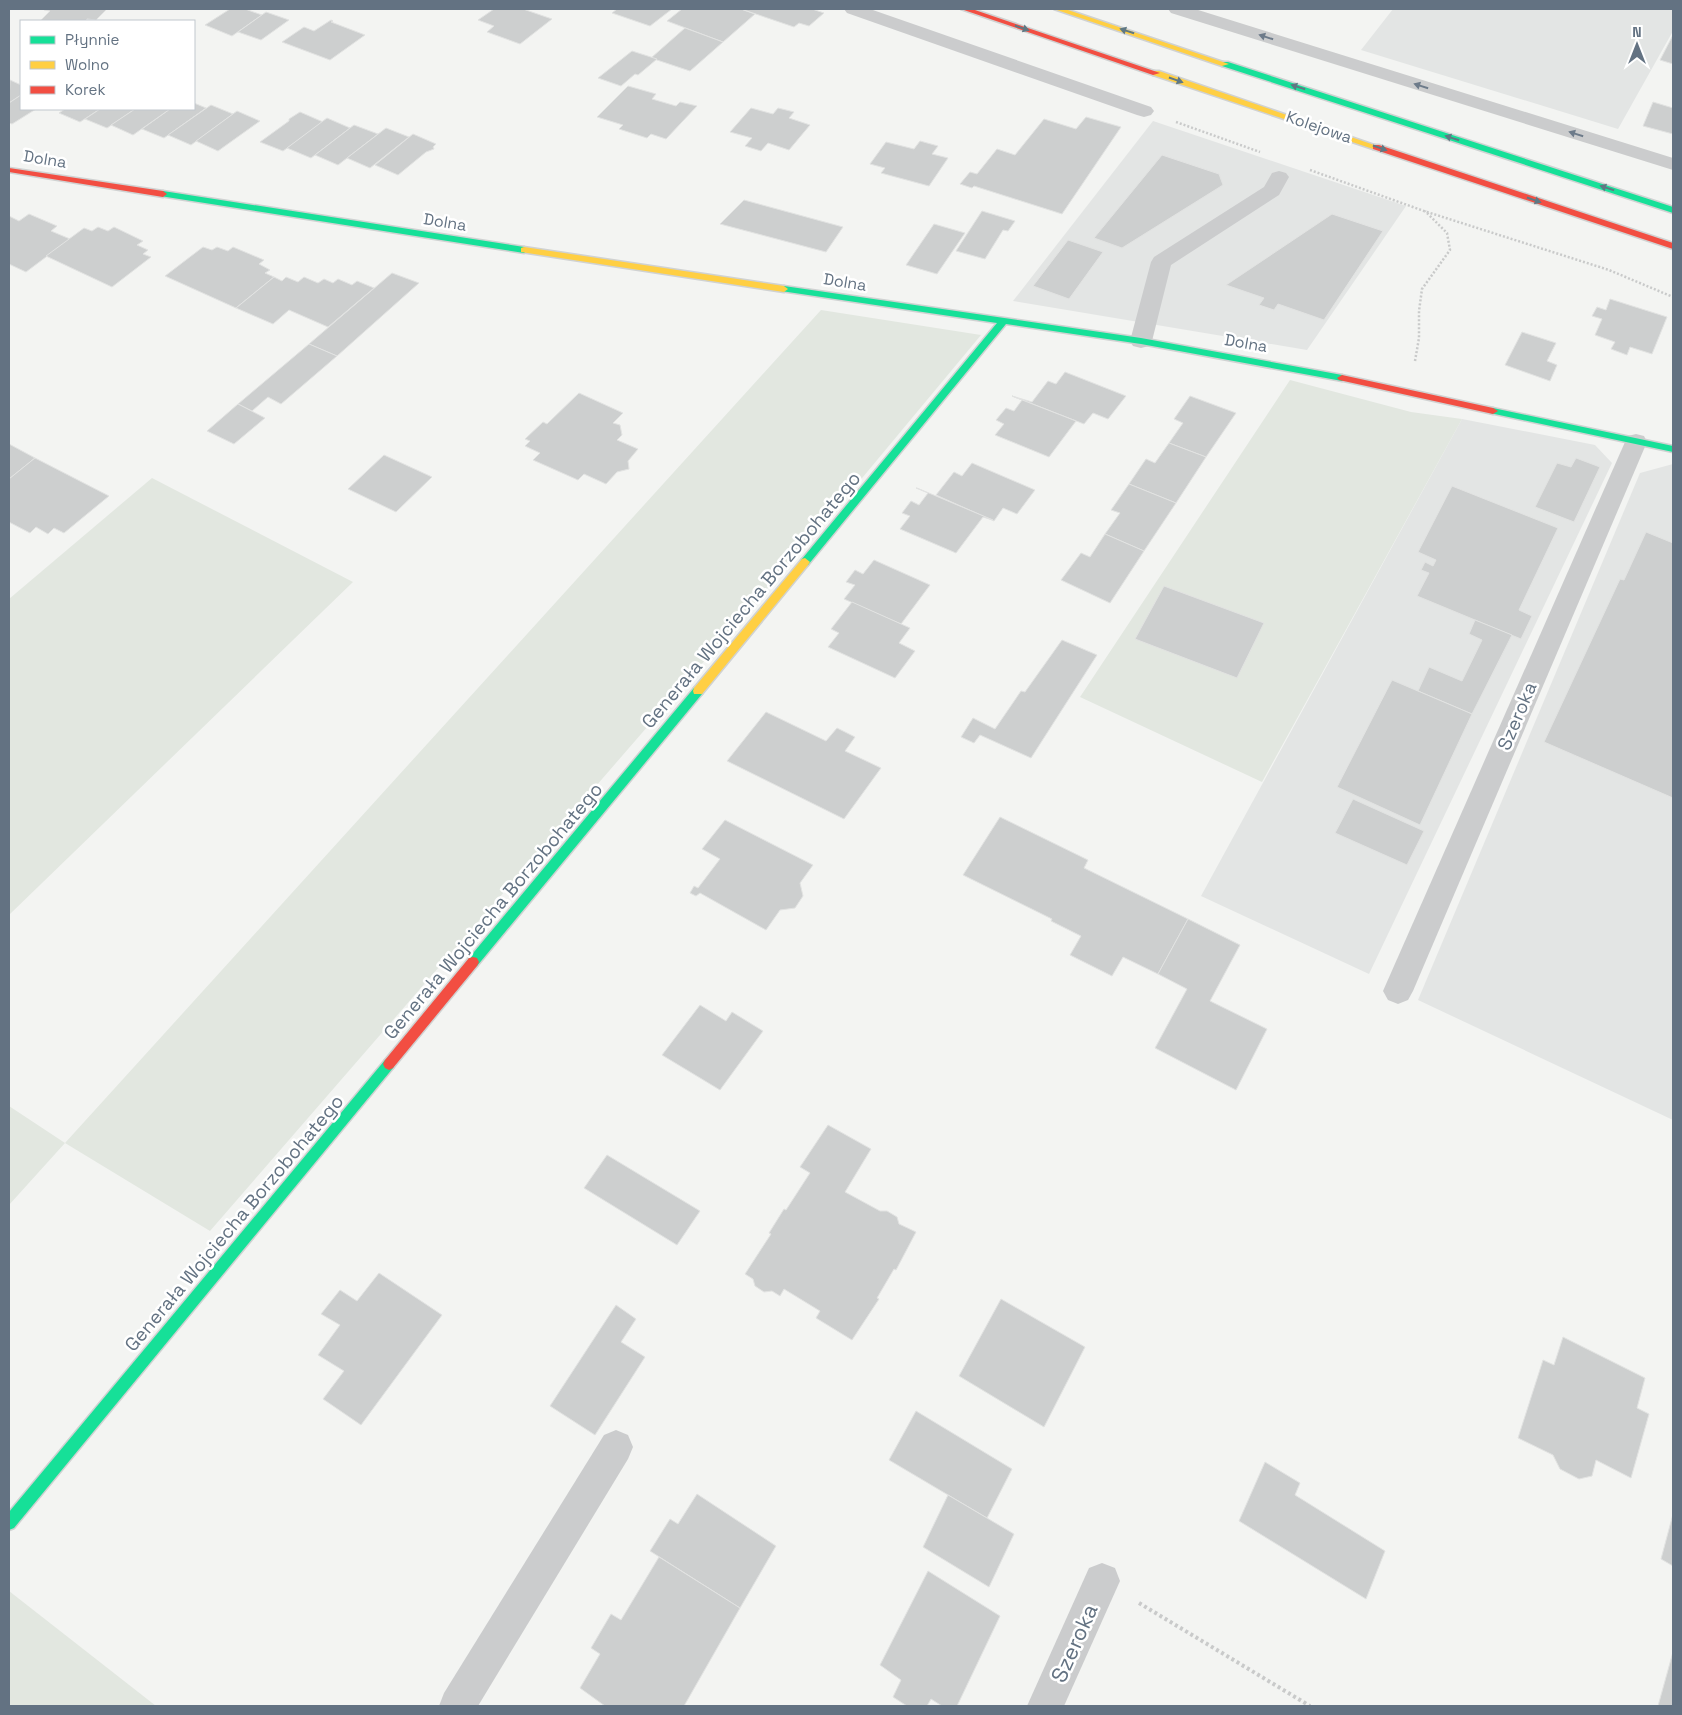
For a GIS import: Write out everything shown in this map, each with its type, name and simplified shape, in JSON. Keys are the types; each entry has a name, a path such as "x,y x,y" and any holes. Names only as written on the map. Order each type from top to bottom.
{"main road":[{"name":"Kolejowa","path":"965,9 1673,246"},
{"name":"Kolejowa","path":"1058,9 1673,209"},
{"name":"Dolna","path":"9,170 1003,322 1141,341 1303,370 1636,442 1673,448"},
{"name":"Generała Wojciecha Borzobohatego","path":"9,1523 1003,322"}],"street":[{"path":"853,9 1144,111"},
{"path":"1177,9 1673,164"},
{"path":"1141,341 1162,262 1272,191 1279,177"},
{"name":"Szeroka","path":"1398,991 1636,442"},
{"path":"457,1706 616,1447"},
{"name":"Szeroka","path":"1045,1706 1102,1581"}],"path":[{"path":"1144,111 1266,154"},
{"path":"1303,168 1424,211 1609,270 1673,297"},
{"path":"1410,393 1419,338 1419,311 1422,289 1450,250 1447,233 1424,211"},
{"path":"1102,1581 1310,1706"}],"shaded area":[{"path":"1393,9 1673,9 1673,31 1618,129 1361,50"},
{"path":"1153,121 1406,206 1307,350 1013,301"},
{"path":"821,310 981,335 838,507 210,1231 65,1143"},
{"path":"1290,380 1411,412 1462,419 1262,782 1080,697"},
{"path":"1462,419 1595,445 1612,463 1369,974 1201,896"},
{"path":"1673,464 1673,1120 1418,1000 1640,473"},
{"path":"152,478 353,582 9,915 9,599"},
{"path":"9,1106 65,1143 9,1205"},
{"path":"9,1591 156,1706 9,1706"}],"building":[{"path":"107,9 96,20 41,20 50,11 44,10"},
{"path":"230,9 245,9 262,15 232,36 205,25"},
{"path":"494,9 523,9 552,19 520,44 487,32 494,26 478,20"},
{"path":"617,9 672,9 650,26 612,13"},
{"path":"682,9 741,9 755,14 723,42 667,21"},
{"path":"741,9 812,9 824,13 809,26 799,23 794,27"},
{"path":"266,12 289,20 261,40 238,32"},
{"path":"331,20 333,21 331,22 365,35 330,60 282,42 304,27 314,31"},
{"path":"685,28 723,42 690,71 651,58"},
{"path":"1673,35 1673,64 1660,60"},
{"path":"632,51 657,59 621,86 598,78"},
{"path":"10,80 20,85 20,96 9,103"},
{"path":"628,86 656,94 652,99 676,106 680,102 697,106 666,139 651,134 647,138 619,129 623,125 597,117"},
{"path":"20,96 20,110 34,110 12,124 9,123 9,103"},
{"path":"1653,102 1673,108 1673,134 1643,126"},
{"path":"195,103 206,108 164,138 142,129 169,110 195,110"},
{"path":"211,105 233,114 191,145 168,135"},
{"path":"751,108 773,114 778,108 794,112 789,118 810,125 789,150 768,143 761,151 745,146 752,138 730,132"},
{"path":"64,110 98,110 80,122 59,113"},
{"path":"98,110 134,110 107,128 85,119"},
{"path":"134,110 169,110 133,135 111,125"},
{"path":"237,111 260,121 218,151 196,141"},
{"path":"300,112 323,122 283,151 260,142 289,121 289,119"},
{"path":"1086,117 1121,127 1062,214 974,186 972,188 960,184 970,172 977,174 997,149 1015,155 1044,119 1076,129"},
{"path":"327,118 350,128 311,158 287,148"},
{"path":"354,125 378,134 338,165 315,155"},
{"path":"386,128 409,137 370,168 347,158"},
{"path":"413,134 436,144 433,147 434,149 426,152 398,175 375,165"},
{"path":"920,141 938,146 932,154 948,158 929,186 881,173 885,168 870,164 886,142 914,149"},
{"path":"1162,155 1219,174 1223,185 1122,248 1094,238"},
{"path":"744,200 843,227 826,252 720,224"},
{"path":"982,211 1015,221 1008,231 1003,230 985,259 956,251"},
{"path":"29,214 57,226 51,231 70,239 26,272 9,264 9,216 19,221"},
{"path":"1332,214 1383,231 1324,320 1278,304 1274,310 1259,305 1264,298 1226,285"},
{"path":"934,224 965,233 937,274 906,265"},
{"path":"98,227 108,231 114,227 143,241 137,245 148,250 143,254 151,257 112,287 46,256 84,228 92,231"},
{"path":"1068,240 1103,252 1069,299 1033,286"},
{"path":"203,247 212,250 217,247 228,251 233,247 264,260 259,264 270,270 265,273 274,277 236,308 165,276"},
{"path":"392,273 419,283 337,356 309,344"},
{"path":"274,277 282,281 286,277 298,282 304,277 318,283 324,279 333,283 338,279 352,285 357,281 374,288 328,327 289,310 273,324 236,308"},
{"path":"1610,299 1667,317 1652,354 1630,347 1627,355 1611,349 1615,342 1595,335 1602,319 1592,316 1597,307 1606,310"},
{"path":"1522,332 1556,343 1547,361 1557,365 1550,381 1505,365"},
{"path":"309,344 337,356 281,404 268,397 252,411 238,404"},
{"path":"1065,372 1126,396 1108,419 1093,413 1084,424 1012,396 1032,402 1048,381 1056,384"},
{"path":"579,393 623,413 613,423 620,425 622,435 617,440 638,449 628,461 629,469 617,472 606,484 584,474 578,480 533,460 540,453 525,446 530,441 525,439 543,422 547,424"},
{"path":"1012,396 1076,421 1049,457 995,435 1004,424 996,420 1006,408 1014,411 1022,400"},
{"path":"1190,396 1236,413 1206,457 1169,443 1183,423 1174,419"},
{"path":"238,404 265,418 234,444 207,431"},
{"path":"1169,443 1206,457 1176,503 1129,484 1146,459 1155,463"},
{"path":"9,444 35,458 9,479"},
{"path":"384,455 432,477 396,512 348,489"},
{"path":"35,458 109,496 64,533 54,528 48,534 36,527 30,533 9,522 9,479"},
{"path":"1576,458 1600,467 1574,522 1535,507 1557,463 1571,467"},
{"path":"972,463 1035,490 1017,514 1003,508 994,521 936,495 954,472 962,476"},
{"path":"1129,484 1176,503 1144,551 1105,534 1120,513 1111,510"},
{"path":"1452,486 1558,528 1519,610 1532,616 1521,639 1417,596 1429,573 1421,570 1425,562 1433,566 1436,560 1418,552"},
{"path":"916,488 993,520 983,517 956,553 900,529 910,516 902,513 911,501 919,505 928,493"},
{"path":"1646,532 1673,543 1673,798 1544,742 1620,579 1624,580"},
{"path":"1105,534 1144,551 1110,603 1061,580 1081,553 1090,557"},
{"path":"874,560 930,585 901,624 844,599 855,585 846,582 855,570 863,574"},
{"path":"1164,586 1264,623 1237,678 1135,639"},
{"path":"852,602 910,628 899,643 915,651 895,678 828,647 839,633 831,629"},
{"path":"1475,620 1512,635 1472,714 1418,691 1429,667 1462,681 1482,640 1469,634"},
{"path":"1062,640 1097,655 1031,758 980,735 974,743 961,737 973,718 995,729 1021,691 1025,692"},
{"path":"1392,680 1472,714 1420,825 1337,787"},
{"path":"766,712 826,741 837,728 855,737 845,751 881,768 844,819 727,761"},
{"path":"1353,799 1424,831 1407,865 1335,833"},
{"path":"1000,817 1088,860 1084,868 1188,919 1158,974 1123,957 1112,976 1070,955 1081,936 1051,921 1052,919 963,875"},
{"path":"725,820 813,865 800,883 803,896 795,908 780,910 766,930 700,893 696,896 690,893 694,886 698,888 720,859 702,849"},
{"path":"1188,919 1240,945 1210,1001 1267,1029 1236,1090 1155,1048 1187,989 1158,974"},
{"path":"700,1005 726,1021 732,1012 763,1031 720,1090 662,1055"},
{"path":"828,1125 871,1149 845,1192 880,1211 887,1211 897,1217 899,1224 916,1232 896,1270 894,1269 877,1298 879,1299 852,1340 816,1318 820,1311 784,1289 780,1296 772,1291 764,1292 755,1286 753,1279 745,1274 771,1234 769,1233 784,1209 786,1210 810,1173 800,1167"},
{"path":"607,1155 700,1211 677,1245 584,1188"},
{"path":"379,1273 442,1315 361,1425 323,1399 344,1371 318,1355 340,1325 321,1314 340,1290 357,1301"},
{"path":"1001,1299 1085,1347 1044,1427 959,1376"},
{"path":"616,1305 636,1319 621,1342 645,1357 595,1435 550,1406"},
{"path":"1563,1337 1645,1378 1637,1408 1649,1414 1631,1478 1596,1460 1592,1476 1579,1479 1560,1469 1553,1455 1518,1438 1543,1360 1554,1365"},
{"path":"916,1411 1012,1469 987,1518 889,1460"},
{"path":"1265,1462 1300,1483 1295,1495 1385,1551 1366,1599 1239,1521"},
{"path":"697,1494 776,1546 740,1608 650,1551 670,1519 678,1524"},
{"path":"948,1495 1014,1534 989,1587 923,1547"},
{"path":"1673,1514 1673,1566 1661,1559"},
{"path":"659,1557 740,1608 684,1706 605,1706 580,1688 600,1654 591,1648 611,1614 621,1620"},
{"path":"928,1571 1000,1616 957,1706 942,1706 931,1699 927,1706 907,1706 893,1697 901,1680 880,1665"},
{"path":"1673,1652 1673,1706 1658,1706"}],"traffic: fast":[{"path":"1225,64 1673,210"},
{"path":"163,194 524,250"},
{"path":"784,289 1141,341 1342,378"},
{"path":"805,562 1003,322"},
{"path":"1493,411 1673,449"},
{"path":"473,962 698,691"},
{"path":"9,1523 389,1064"}],"traffic: slow":[{"path":"1058,9 1225,64"},
{"path":"1156,73 1376,147"},
{"path":"524,250 784,289"},
{"path":"698,691 805,562"}],"traffic: jam":[{"path":"965,9 1156,73"},
{"path":"1376,147 1673,246"},
{"path":"9,170 163,194"},
{"path":"1342,378 1493,411"},
{"path":"389,1064 473,962"}]}
